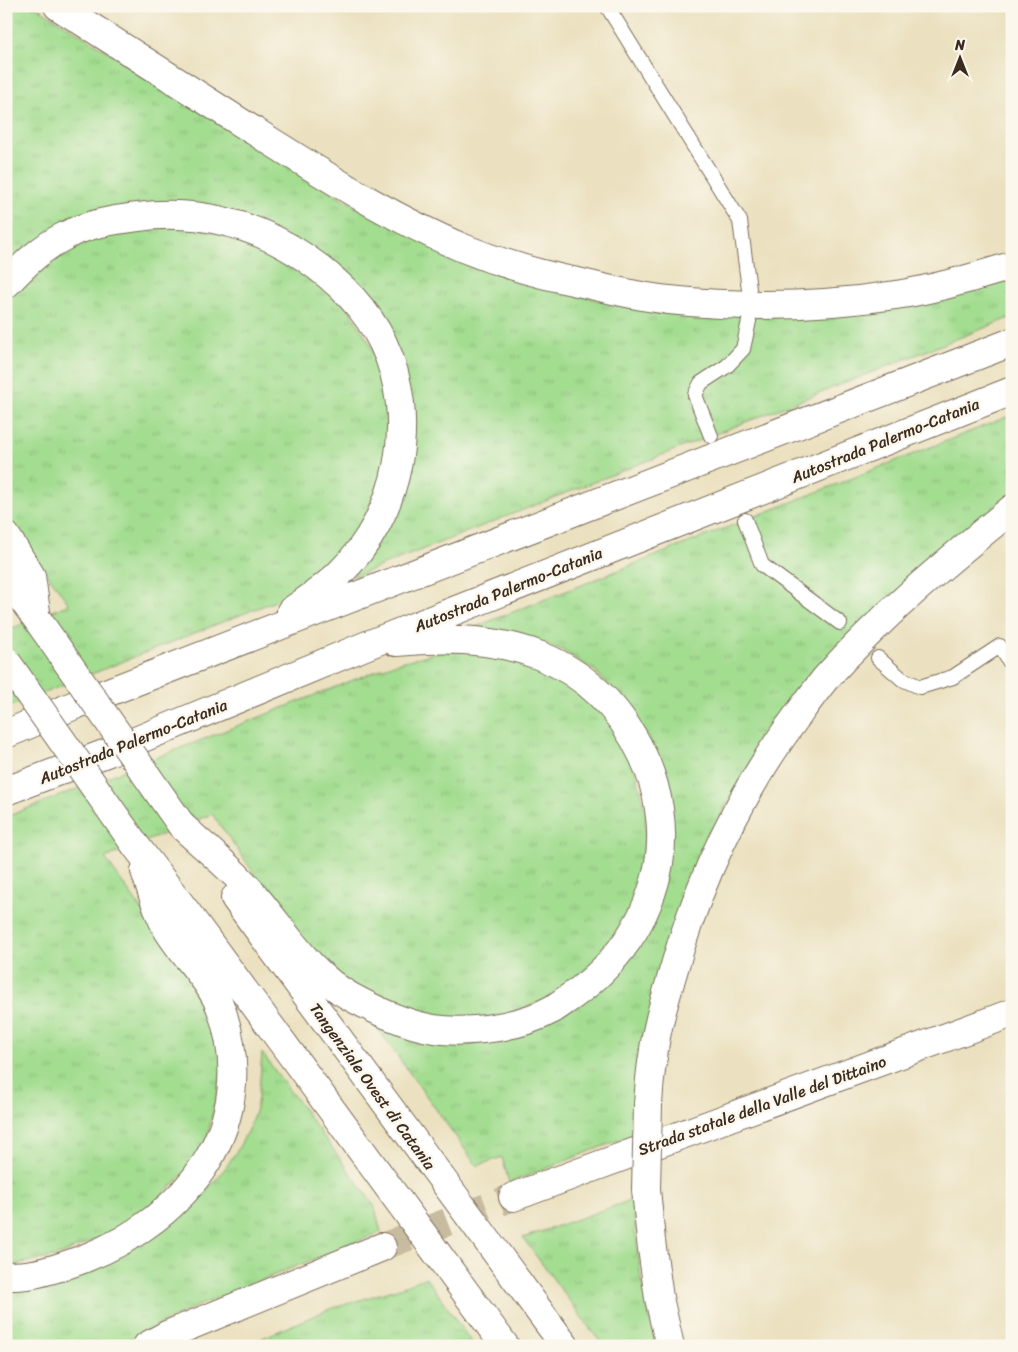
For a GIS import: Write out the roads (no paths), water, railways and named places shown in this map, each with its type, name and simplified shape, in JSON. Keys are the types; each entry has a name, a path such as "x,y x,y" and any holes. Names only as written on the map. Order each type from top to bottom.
{"main road":[{"path":"58,6 298,159 354,192 417,227 464,248 526,271 668,300 779,305 826,303 897,295 943,285 1012,266"},
{"path":"6,284 30,259 65,236 107,221 157,214 200,216 239,225 285,245 322,270 348,294 372,326 382,343 395,376 401,409 402,436 398,468 388,500 365,543 340,574 313,596 256,635"},
{"path":"6,734 75,705 1012,342"},
{"name":"Autostrada Palermo-Catania","path":"11,791 364,646 1012,390"},
{"path":"670,1346 659,1298 646,1189 648,1106 655,1046 664,1001 682,938 710,866 736,811 769,755 824,680 874,627 944,565 1012,509"},
{"path":"6,536 31,576 37,619"},
{"path":"6,576 182,826 252,892 321,977 348,996 403,1022 434,1029 470,1030 510,1025 551,1011 588,985 600,974 624,945 645,912 659,864 662,835 653,777 636,740 617,712 587,683 557,662 514,646 471,640 425,639 364,646"},
{"path":"6,661 136,846 505,1346"},
{"name":"Tangenziale Ovest di Catania","path":"182,826 565,1346"},
{"path":"6,1276 33,1274 65,1266 101,1252 135,1234 168,1207 194,1182 212,1154 223,1128 231,1098 233,1068 230,1043 221,1008 165,925 136,846"},
{"name":"Strada statale della Valle del Dittaino","path":"513,1196 1012,1013"},
{"path":"147,1346 167,1335 382,1247"}],"lane":[{"path":"607,6 740,221 749,288"},
{"path":"711,436 695,395 701,383 727,366 742,349 749,321"},
{"path":"745,520 762,565 840,623"},
{"path":"878,658 902,679 920,687 953,677 1000,646 1012,666"}],"tunnel":[{"path":"382,1247 513,1197"}]}
